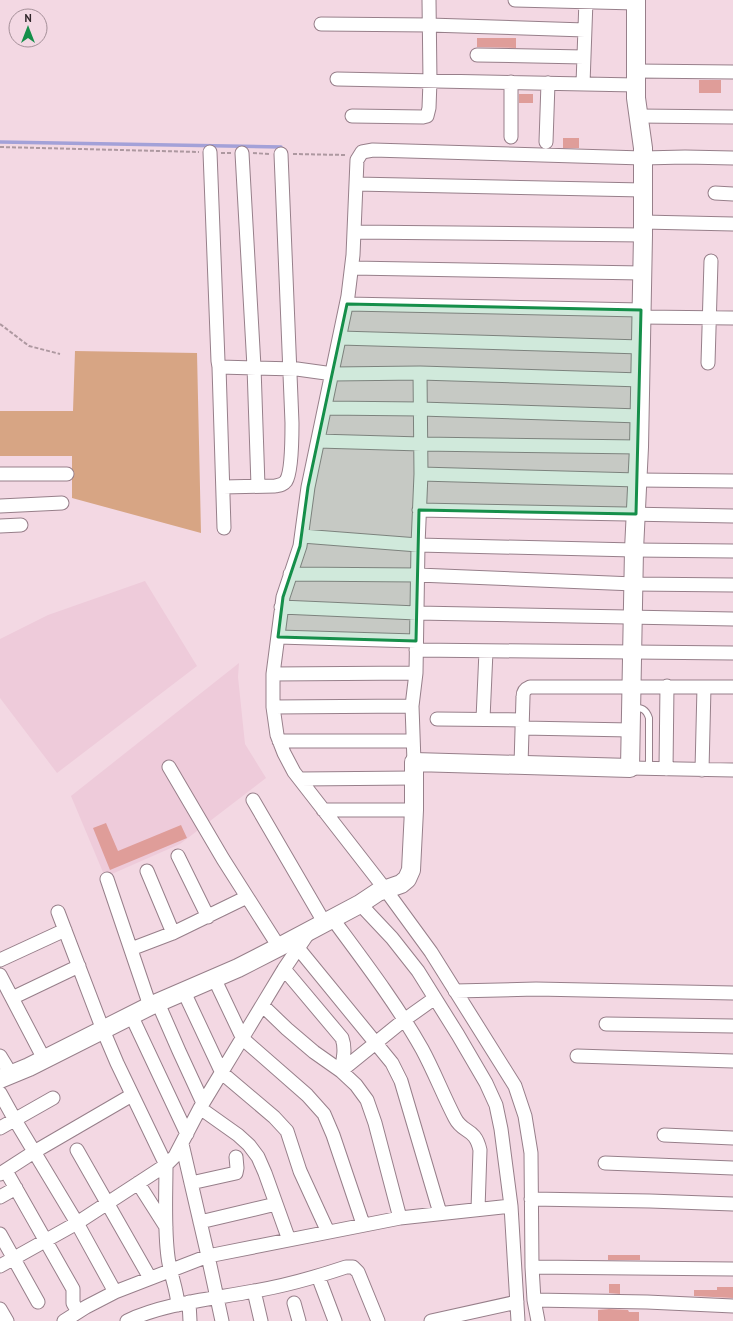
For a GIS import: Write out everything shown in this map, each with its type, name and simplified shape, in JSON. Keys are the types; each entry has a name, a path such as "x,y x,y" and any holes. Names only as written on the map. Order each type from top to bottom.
{"street":[{"path":"352,116 427,116 429,108 430,81 429,0"},
{"path":"515,0 636,1 636,78 638,116 643,154 643,229 641,380 634,550 630,768"},
{"path":"583,84 586,1"},
{"path":"321,24 429,25 585,30"},
{"path":"477,55 584,57"},
{"path":"337,79 583,84 636,78 733,72"},
{"path":"511,82 511,137"},
{"path":"546,142 548,83"},
{"path":"638,116 733,117"},
{"path":"518,1321 511,1206 501,1129 496,1105 478,1070 435,998 418,971 392,938 373,896 323,810 294,772 279,741 274,719 273,674 281,607 290,574 300,546 308,487 325,408 329,373 340,338 347,304 352,268 357,160 362,152 373,150 643,154 733,158"},
{"path":"210,152 218,361 220,367 224,528"},
{"path":"242,153 254,367 258,486"},
{"path":"223,487 281,485 286,481 288,476 292,437 281,154"},
{"path":"356,184 643,190"},
{"path":"715,193 733,194"},
{"path":"354,232 643,229 733,224"},
{"path":"708,363 711,261"},
{"path":"352,268 642,273"},
{"path":"347,304 733,318"},
{"path":"340,338 641,347"},
{"path":"220,367 289,368 329,373 420,373 641,380"},
{"path":"0,1056 5,1076 44,1059 154,1004 184,992 279,947 407,879 411,870 414,810 412,706 416,673 418,545 421,474 420,373"},
{"path":"325,408 640,416"},
{"path":"318,441 639,447"},
{"path":"0,474 67,474"},
{"path":"421,474 733,481"},
{"path":"0,506 62,504"},
{"path":"419,510 733,516"},
{"path":"0,526 21,525"},
{"path":"302,536 418,545 733,551"},
{"path":"290,574 418,576 634,584 733,585"},
{"path":"281,607 417,613 733,619"},
{"path":"278,637 416,645 486,651 733,653"},
{"path":"483,719 486,651"},
{"path":"273,674 416,673"},
{"path":"666,769 667,686"},
{"path":"521,765 523,692 526,689 667,686 733,687"},
{"path":"702,770 704,687"},
{"path":"273,707 412,706"},
{"path":"437,719 483,719 522,724 630,730"},
{"path":"279,741 413,741"},
{"path":"300,779 414,770 521,765 733,770"},
{"path":"168,766 279,947"},
{"path":"253,800 321,924 384,988 422,1049 456,1119 462,1127 474,1135 478,1142 480,1150 478,1209"},
{"path":"323,810 414,810"},
{"path":"178,856 208,917"},
{"path":"147,871 173,934"},
{"path":"107,878 131,949 154,1004 179,1051 202,1106 249,1145 258,1157 289,1240"},
{"path":"373,896 431,952 515,1086 525,1116 531,1153 532,1267 534,1300 538,1321"},
{"path":"131,949 173,934 247,897"},
{"path":"58,912 103,1030 132,1095 166,1165 166,1227 168,1257 177,1296 183,1304 190,1321"},
{"path":"0,1266 77,1223 166,1165 175,1156 202,1106 284,970 298,948 321,924"},
{"path":"0,960 65,930"},
{"path":"298,948 392,1064 401,1081 440,1213"},
{"path":"12,998 79,966"},
{"path":"284,970 342,1038 344,1043 344,1051 341,1071"},
{"path":"0,975 44,1059"},
{"path":"214,978 243,1039 307,1095 324,1114 333,1135 363,1224"},
{"path":"455,990 536,989 733,993"},
{"path":"184,992 222,1073 274,1117 287,1131 310,1194 328,1232"},
{"path":"341,1071 404,1020 435,998"},
{"path":"263,1006 314,1052 341,1071 356,1085 367,1100 375,1123 400,1218"},
{"path":"131,1015 184,1139 191,1183 218,1297 222,1321"},
{"path":"606,1024 733,1026"},
{"path":"577,1056 733,1061"},
{"path":"0,1093 14,1120 77,1223 115,1292"},
{"path":"78,1312 73,1303 72,1289 16,1188 3,1172 34,1152 132,1095"},
{"path":"0,1128 53,1098"},
{"path":"664,1135 733,1138"},
{"path":"76,1150 150,1278"},
{"path":"191,1183 236,1173 236,1157"},
{"path":"605,1163 733,1168"},
{"path":"138,1183 166,1227"},
{"path":"0,1197 16,1188"},
{"path":"532,1199 650,1200 733,1204"},
{"path":"200,1222 276,1204"},
{"path":"64,1321 115,1292 208,1256 363,1224 440,1213 511,1206"},
{"path":"0,1234 38,1302"},
{"path":"129,1321 153,1311 254,1291 318,1276 346,1267 353,1267 358,1272 378,1321"},
{"path":"532,1267 733,1269"},
{"path":"318,1276 335,1321"},
{"path":"254,1291 261,1321"},
{"path":"534,1300 646,1302 733,1306"},
{"path":"431,1321 517,1302"},
{"path":"294,1303 299,1321"},
{"path":"0,1309 7,1321"}],"lane":[{"path":"631,706 641,708 647,712 649,718 649,768"}],"path":[{"path":"0,147 359,155"},
{"path":"0,324 29,346 60,354"}],"highlighted area":[{"path":"347,304 641,310 636,514 419,510 416,641 278,637 283,597 300,546 308,487"}],"shaded area":[{"path":"75,351 197,353 201,533 72,498 72,456 0,456 0,411 73,411"},
{"path":"145,581 197,666 57,773 0,698 0,639 48,615"},
{"path":"239,663 238,677 245,744 266,778 180,844 105,877 71,796"}],"building":[{"path":"477,38 516,38 516,48 477,47"},
{"path":"699,80 721,80 721,93 699,93"},
{"path":"519,94 533,94 533,103 519,103"},
{"path":"563,138 579,138 579,148 563,148"},
{"path":"106,823 118,851 181,825 187,838 110,870 93,828"},
{"path":"608,1255 640,1255 640,1260 608,1260"},
{"path":"609,1284 620,1284 620,1294 609,1293"},
{"path":"717,1287 733,1287 733,1298 694,1296 694,1290 717,1290"},
{"path":"609,1309 639,1312 639,1321 598,1321 598,1310"}],"waterway":[{"path":"0,142 281,147"}]}
